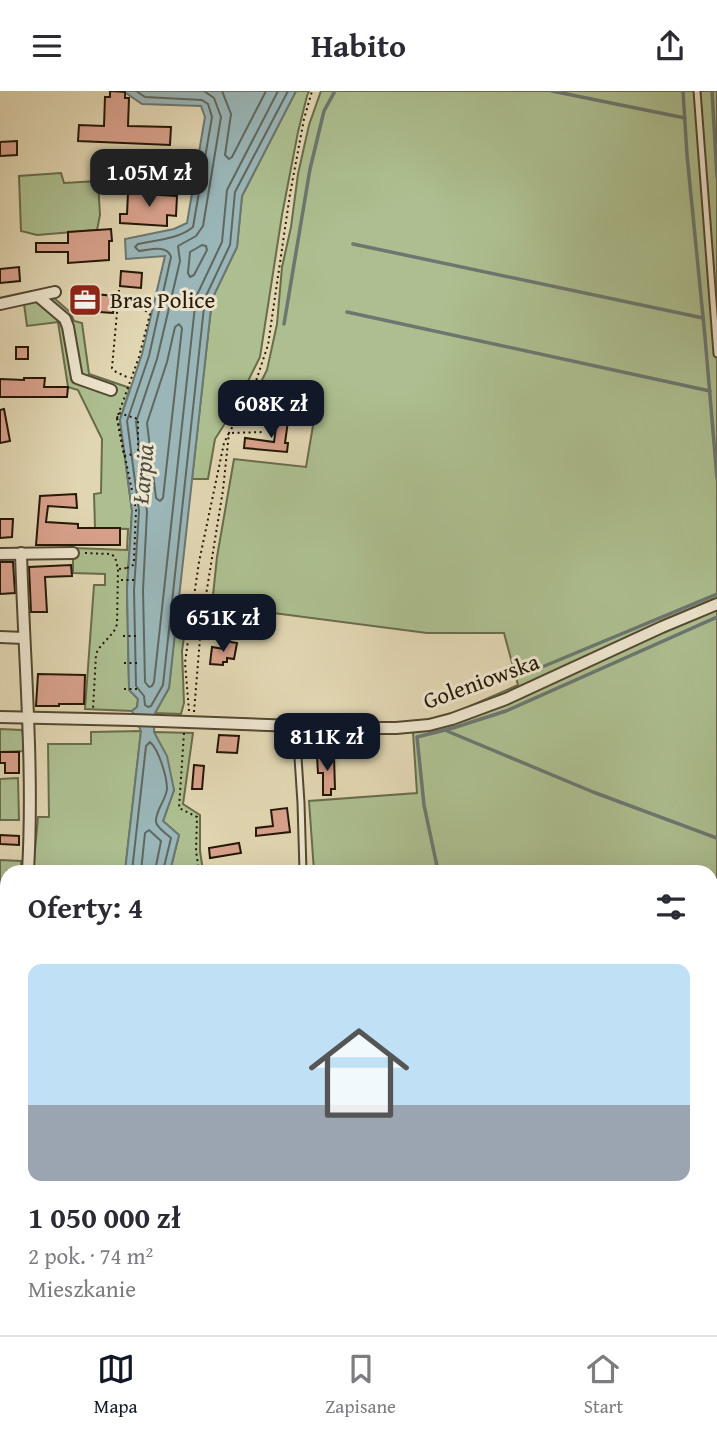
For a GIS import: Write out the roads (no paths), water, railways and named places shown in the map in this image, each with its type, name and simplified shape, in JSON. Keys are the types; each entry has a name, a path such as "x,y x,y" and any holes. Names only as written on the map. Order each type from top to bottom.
{"street":[{"path":"0,305 55,292"},
{"path":"38,296 65,319 77,378 111,390"},
{"path":"21,553 30,776 28,865"},
{"path":"0,554 73,553"},
{"name":"Goleniowska","path":"27,718 296,727 396,728 429,725 506,699 717,604"},
{"path":"0,637 24,638"},
{"path":"0,717 27,718"}],"lane":[{"path":"697,91 717,354"},
{"path":"296,727 303,865"}],"water":[{"name":"Łarpia","path":"123,91 296,91 242,196 237,247 212,299 169,688 155,713 154,732 167,756 174,790 163,821 179,835 172,865 126,865 141,731 132,711 137,707 138,699 129,690 127,589 132,511 120,420 142,354 165,256 126,259 125,239 174,229 187,223 205,117 201,106 142,104"}],"waterway":[{"path":"284,324 310,169 324,111 335,91"},
{"path":"552,91 685,118"},
{"path":"683,91 717,478"},
{"path":"712,91 717,177"},
{"path":"353,244 703,318"},
{"path":"347,312 710,391"},
{"path":"530,672 717,594"},
{"path":"437,865 424,805 417,737 506,711 717,617"},
{"path":"447,731 593,792 717,838"}],"place":[{"name":"Bras Police","path":"85,300"}]}
